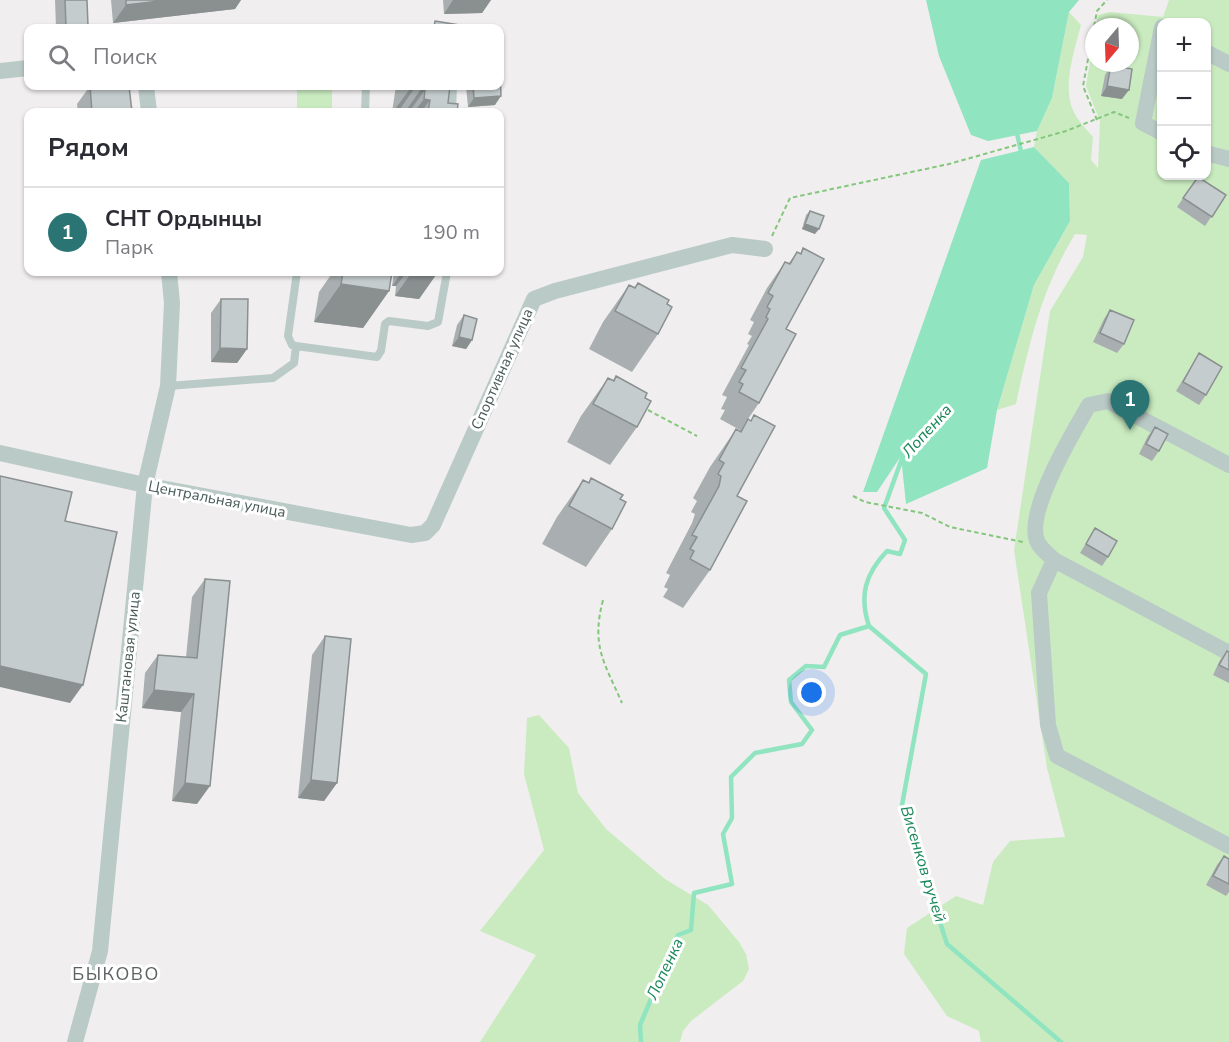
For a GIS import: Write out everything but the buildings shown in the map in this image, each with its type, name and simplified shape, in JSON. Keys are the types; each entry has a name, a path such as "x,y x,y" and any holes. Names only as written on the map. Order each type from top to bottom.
{"street":[{"path":"1157,48 1143,123 1157,131"},
{"path":"1211,55 1229,64"},
{"path":"0,71 24,68"},
{"path":"146,90 149,108"},
{"path":"1211,154 1229,159"},
{"name":"Спортивная улица","path":"433,525 534,299 555,291 732,245 765,249"},
{"name":"Каштановая улица","path":"75,1042 99,951 145,485 168,386 172,303 169,276"},
{"path":"1229,465 1108,401 1089,405 1050,475 1036,522 1037,542 1054,560 1229,653"},
{"name":"Центральная улица","path":"0,453 145,485 411,535 425,533 433,525"},
{"path":"1054,560 1039,593 1048,725 1057,756 1229,846"}],"lane":[{"path":"365,108 366,90"},
{"path":"452,108 453,90"},
{"path":"296,276 288,336 292,345 377,357 381,351 385,324 389,321 429,326 438,322 446,276"},
{"path":"168,386 273,378 294,363 296,346"}],"path":[{"path":"1097,120 1083,86 1097,11 1107,0"},
{"path":"765,249 790,198 949,164 1032,141 1097,120 1114,112 1143,123"},
{"path":"648,410 697,436"},
{"path":"853,496 865,502 922,513 950,527 1030,543"},
{"path":"603,600 597,624 598,647 622,703"}],"shaded area":[{"path":"1169,0 1229,0 1229,1042 981,1042 979,1031 947,1016 904,954 907,928 956,896 983,905 993,862 1010,841 1065,837 1047,768 1014,550 1050,311 1083,257 1087,235 1075,234 1053,276 1038,316 1016,404 997,410 1034,285 1070,221 1069,183 1034,147 1037,131 1052,98 1069,12 1081,25 1069,79 1070,100 1077,117 1093,137 1091,160 1098,168 1100,121 1086,86 1088,72 1139,72 1139,18 1098,18 1098,15 1110,12 1163,17"},
{"path":"297,90 332,90 332,108 297,108"},
{"path":"539,715 569,748 578,793 606,829 665,879 708,905 739,942 746,954 749,969 743,981 691,1021 683,1031 680,1042 480,1042 536,955 480,931 544,850 524,774 527,718"}],"water":[{"path":"926,0 1079,0 1069,12 1052,98 1037,131 988,141 971,135 939,56"},
{"path":"1034,147 1069,183 1070,221 1034,285 997,410 987,468 906,504 901,456 877,492 863,492 981,160"}],"waterway":[{"name":"Лопенка","path":"1016,129 1022,156"},
{"name":"Лопенка","path":"641,1042 640,1025 678,935 691,930 694,893 732,884 723,834 732,818 731,777 755,753 802,744 812,730 791,702 789,680 806,666 824,667 840,635 869,626 864,605 869,577 887,551 900,554 905,540 884,508 904,453"},
{"name":"Висенков ручей","path":"869,626 926,674 902,805 947,944 1061,1042"}],"place":[{"name":"СНТ Ордынцы","path":"1130,430"}],"district":[{"name":"БЫКОВО","path":"116,974"}]}
